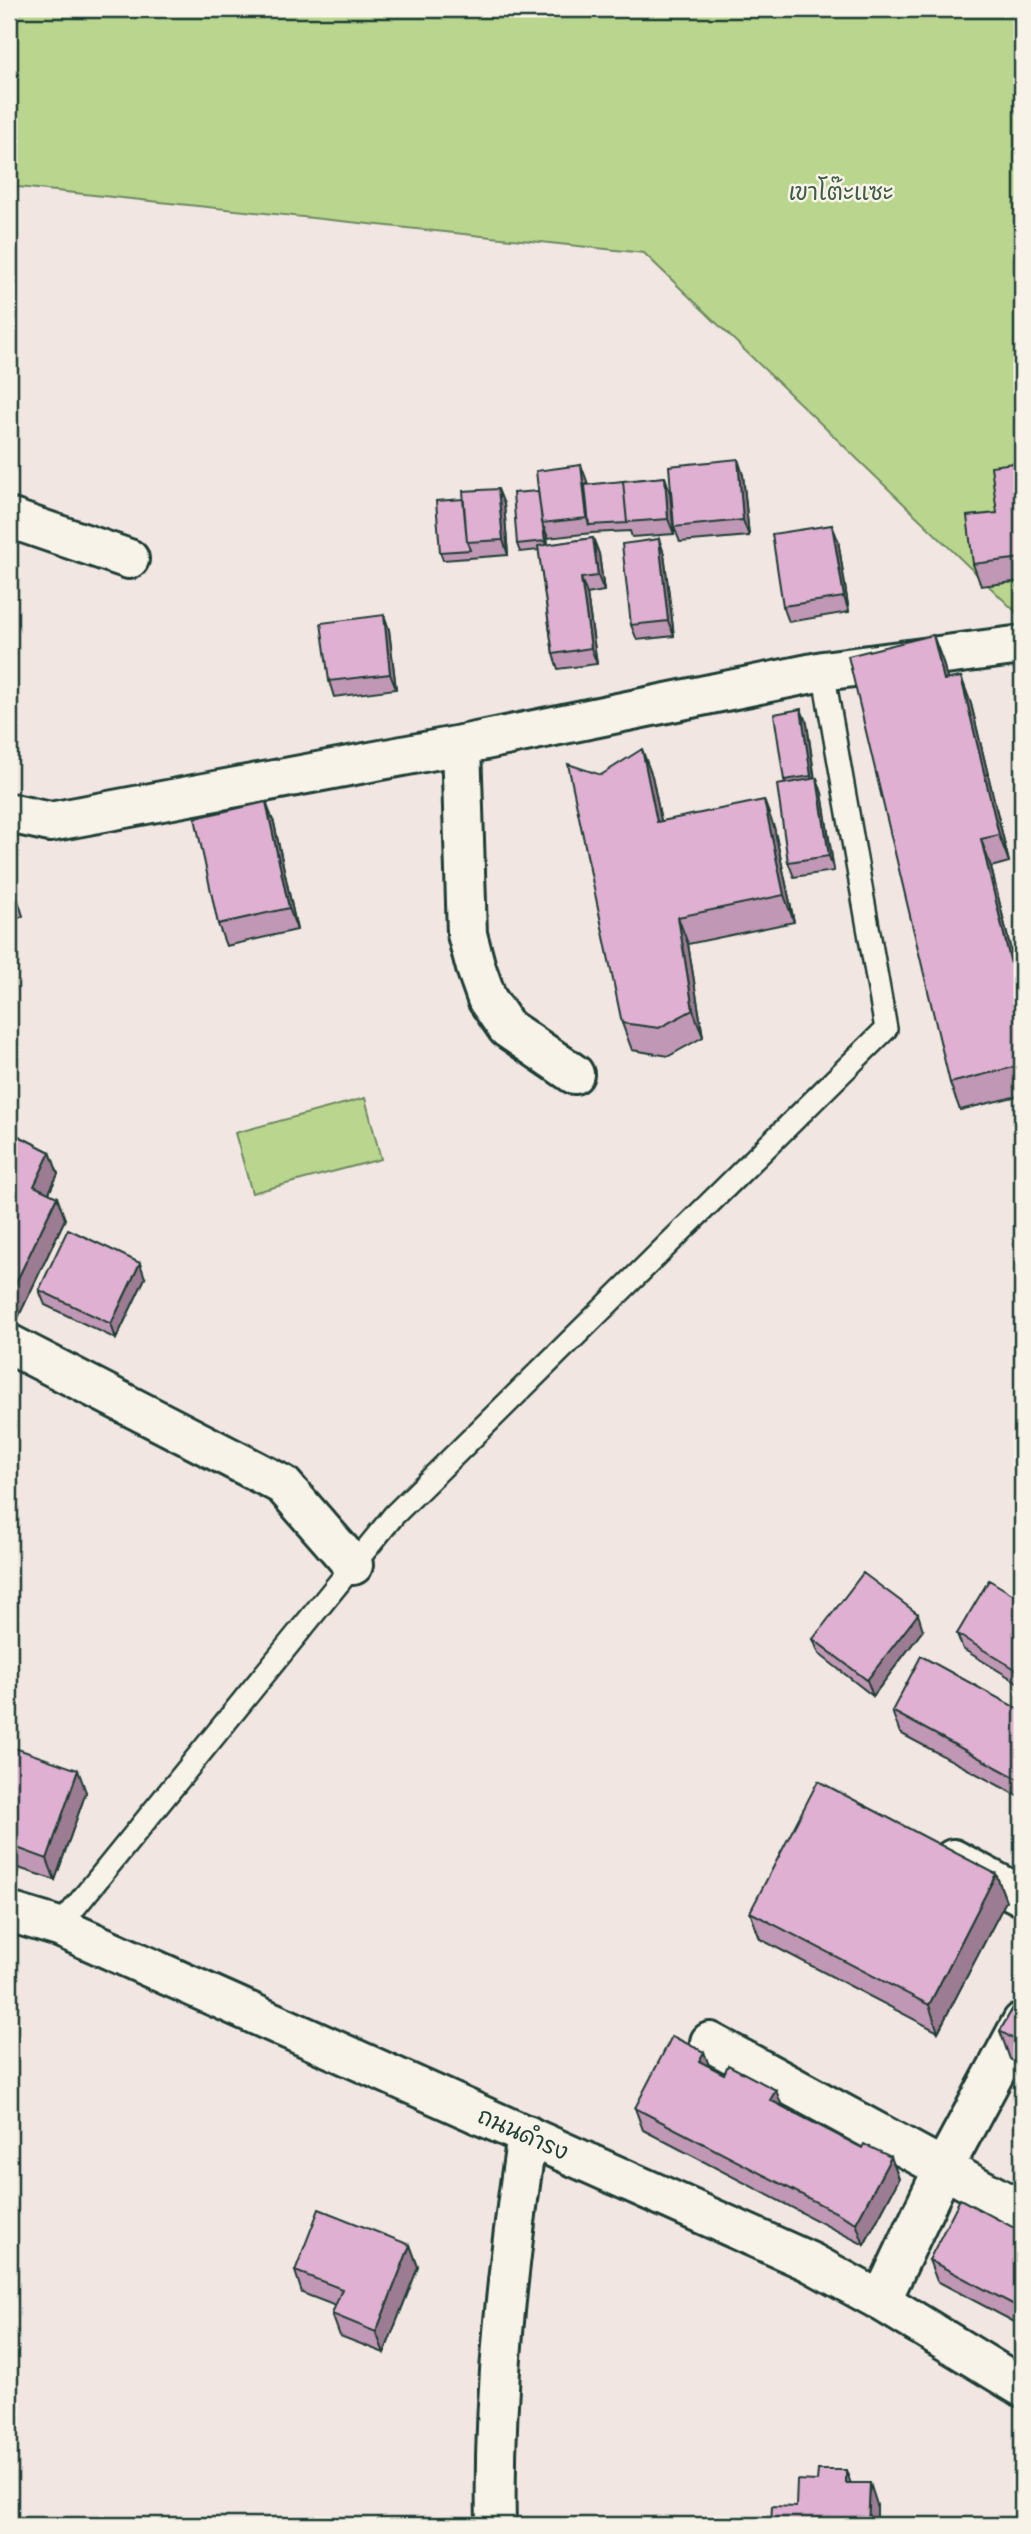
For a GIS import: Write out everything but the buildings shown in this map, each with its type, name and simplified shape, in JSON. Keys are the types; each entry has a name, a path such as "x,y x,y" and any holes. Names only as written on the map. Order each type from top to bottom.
{"street":[{"path":"9,518 129,559"},
{"path":"9,813 50,822 461,745 823,671 1022,645"},
{"path":"461,745 467,934 475,968 487,999 507,1028 575,1074"},
{"path":"9,1344 283,1485 353,1565"},
{"path":"917,1840 1022,1896"},
{"name":"ถนนดำรง","path":"9,1912 59,1927 810,2262 881,2301 1022,2388"},
{"path":"881,2301 943,2169 1022,2022"},
{"path":"710,2042 1022,2211"},
{"path":"496,2525 498,2382 508,2266 527,2135"}],"lane":[{"path":"59,1927 394,1515 886,1029 823,671"}],"green space":[{"name":"เขาโต๊ะแซะ","path":"9,9 1022,9 1022,618 644,253 9,186"},
{"path":"365,1098 381,1159 252,1193 235,1133"}]}
